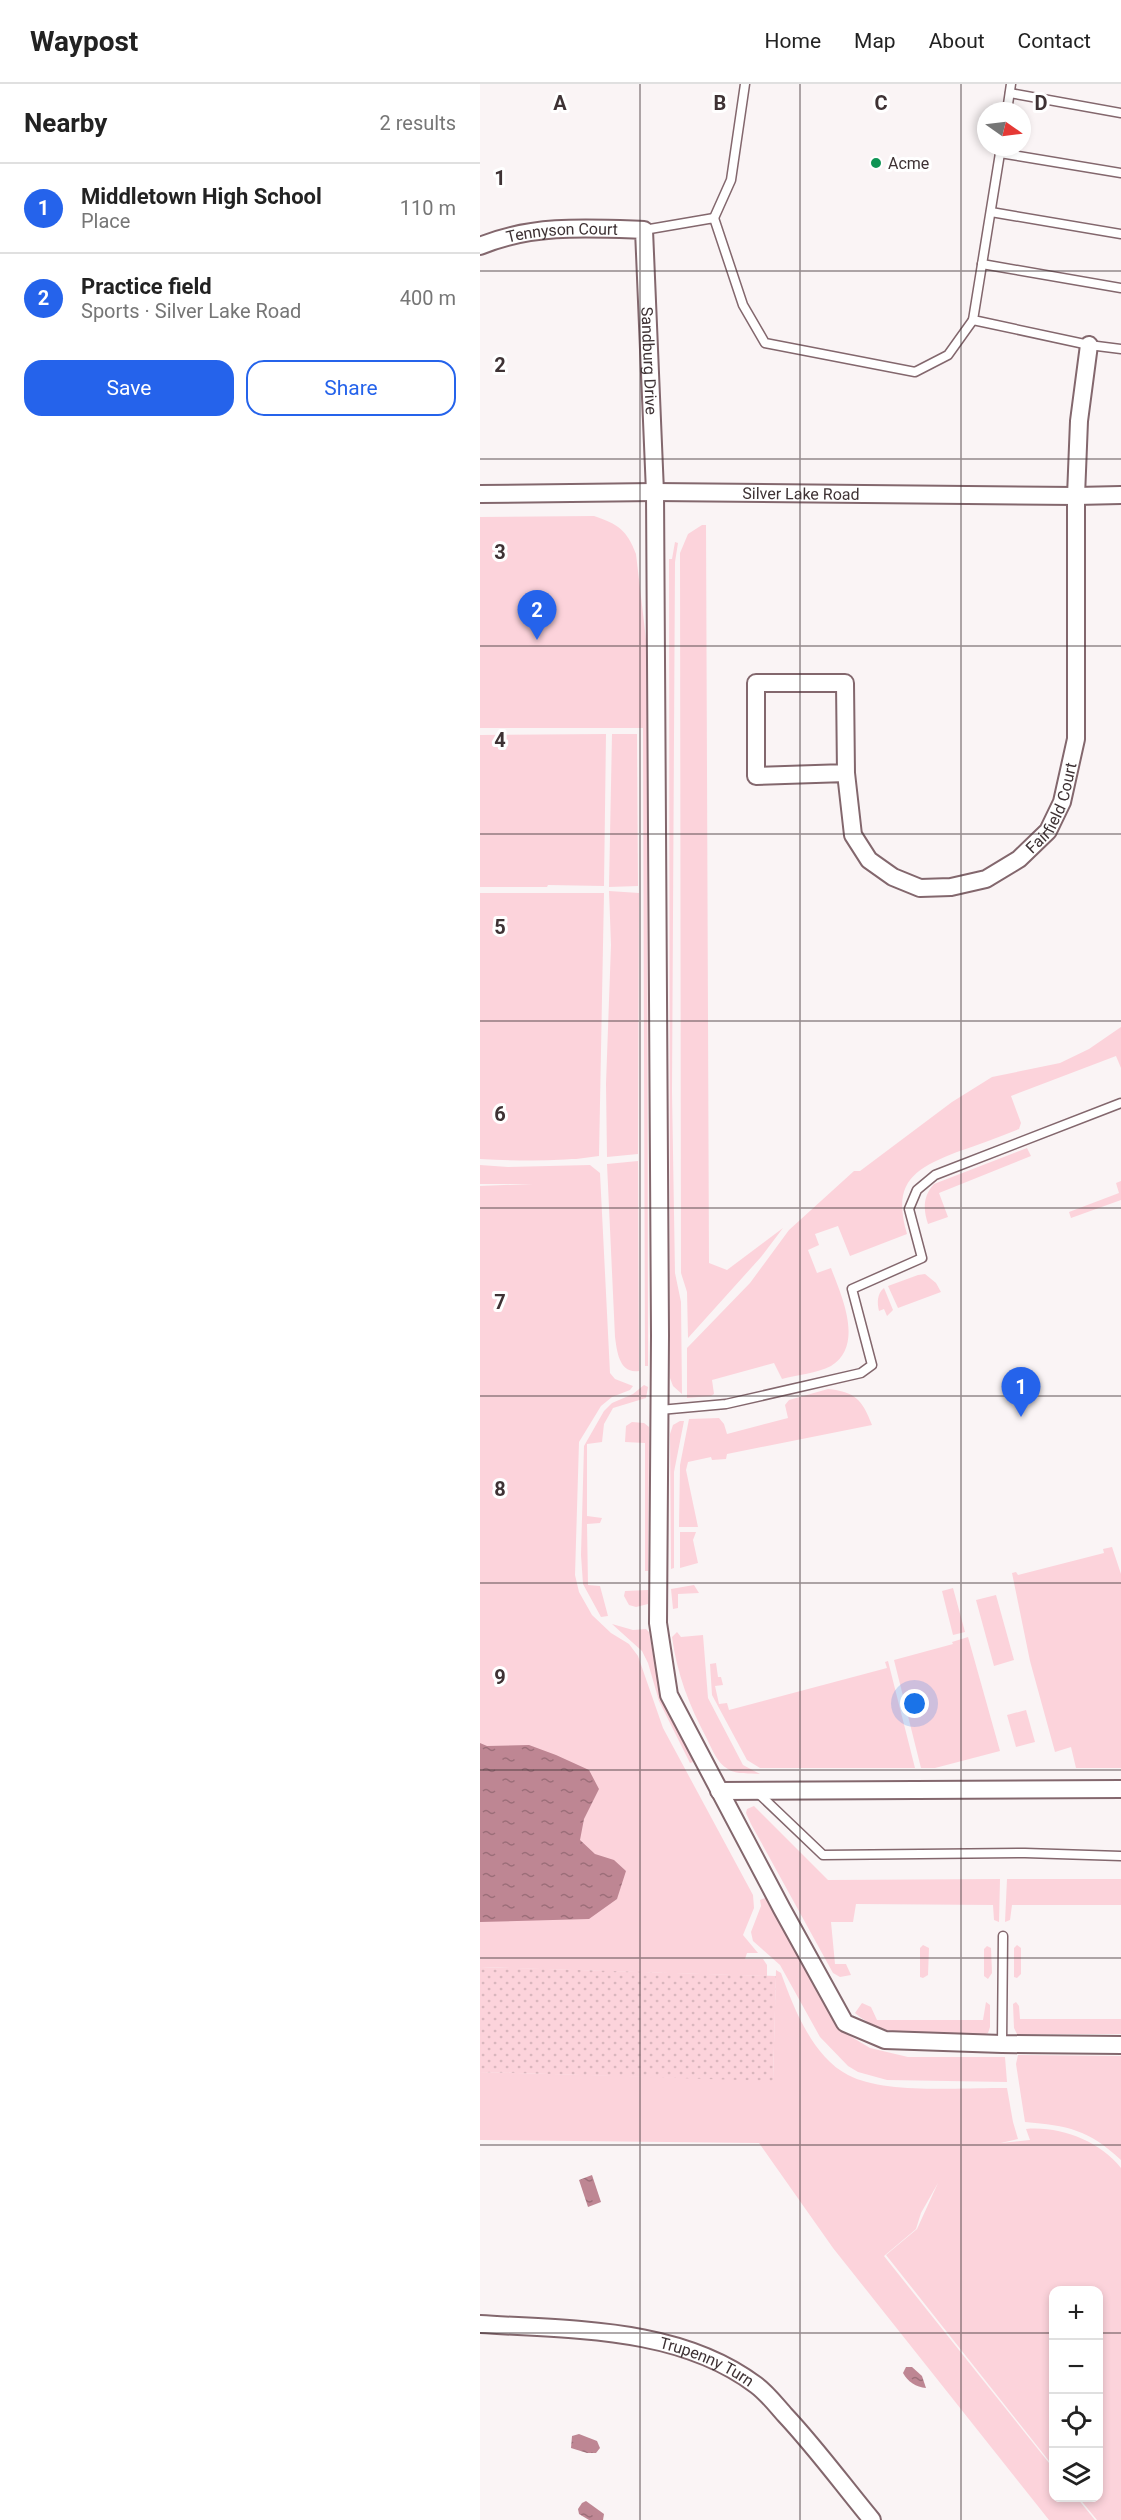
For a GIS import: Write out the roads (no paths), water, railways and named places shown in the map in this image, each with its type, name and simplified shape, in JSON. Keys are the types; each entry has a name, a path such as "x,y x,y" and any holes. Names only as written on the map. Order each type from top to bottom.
{"street":[{"name":"Tennyson Court","path":"480,246 494,240 568,227 644,230"},
{"name":"Sandburg Drive","path":"644,230 655,492 660,1410 658,1630 669,1695 845,2023 885,2040 1002,2044 1121,2044"},
{"name":"Fairfield Court","path":"846,773 756,776 756,683 845,683 846,773 853,835 869,860 893,877 920,888 951,887 986,879 1019,859 1048,831 1062,802 1076,739 1076,496 1079,421 1089,345"},
{"name":"Silver Lake Road","path":"480,494 655,492 1121,495"},
{"path":"719,1791 1121,1789"},
{"name":"Trupenny Turn","path":"480,2324 585,2331 655,2341 717,2360 758,2386 796,2427 872,2520"}],"lane":[{"path":"745,84 731,180 714,218 742,305 765,343 915,372 948,355 973,321 1000,156"},
{"path":"1011,88 1121,114"},
{"path":"1031,156 1121,172"},
{"path":"991,212 1121,234"},
{"path":"644,230 714,218"},
{"path":"982,264 1121,288"},
{"path":"973,321 1089,345 1121,349"},
{"path":"660,1410 726,1404 861,1373 872,1365 852,1289 922,1258 909,1209 917,1190 934,1175 1121,1103"},
{"path":"756,1791 822,1855 1025,1853 1121,1856"},
{"path":"1002,2044 1003,1936"}],"water":[{"path":"480,1743 487,1746 529,1745 589,1770 599,1789 584,1819 580,1840 595,1854 614,1860 626,1871 617,1899 589,1919 480,1922"},
{"path":"592,2175 601,2202 588,2207 579,2180"},
{"path":"906,2367 912,2367 922,2376 926,2388 907,2379 903,2373"},
{"path":"579,2434 597,2441 600,2448 596,2453 571,2448 572,2436"},
{"path":"586,2501 604,2514 603,2520 589,2520 579,2514 578,2509"}],"place":[{"name":"Acme","path":"876,163"},
{"name":"Practice field","path":"537,640"},
{"name":"Middletown High School","path":"1021,1417"}]}
